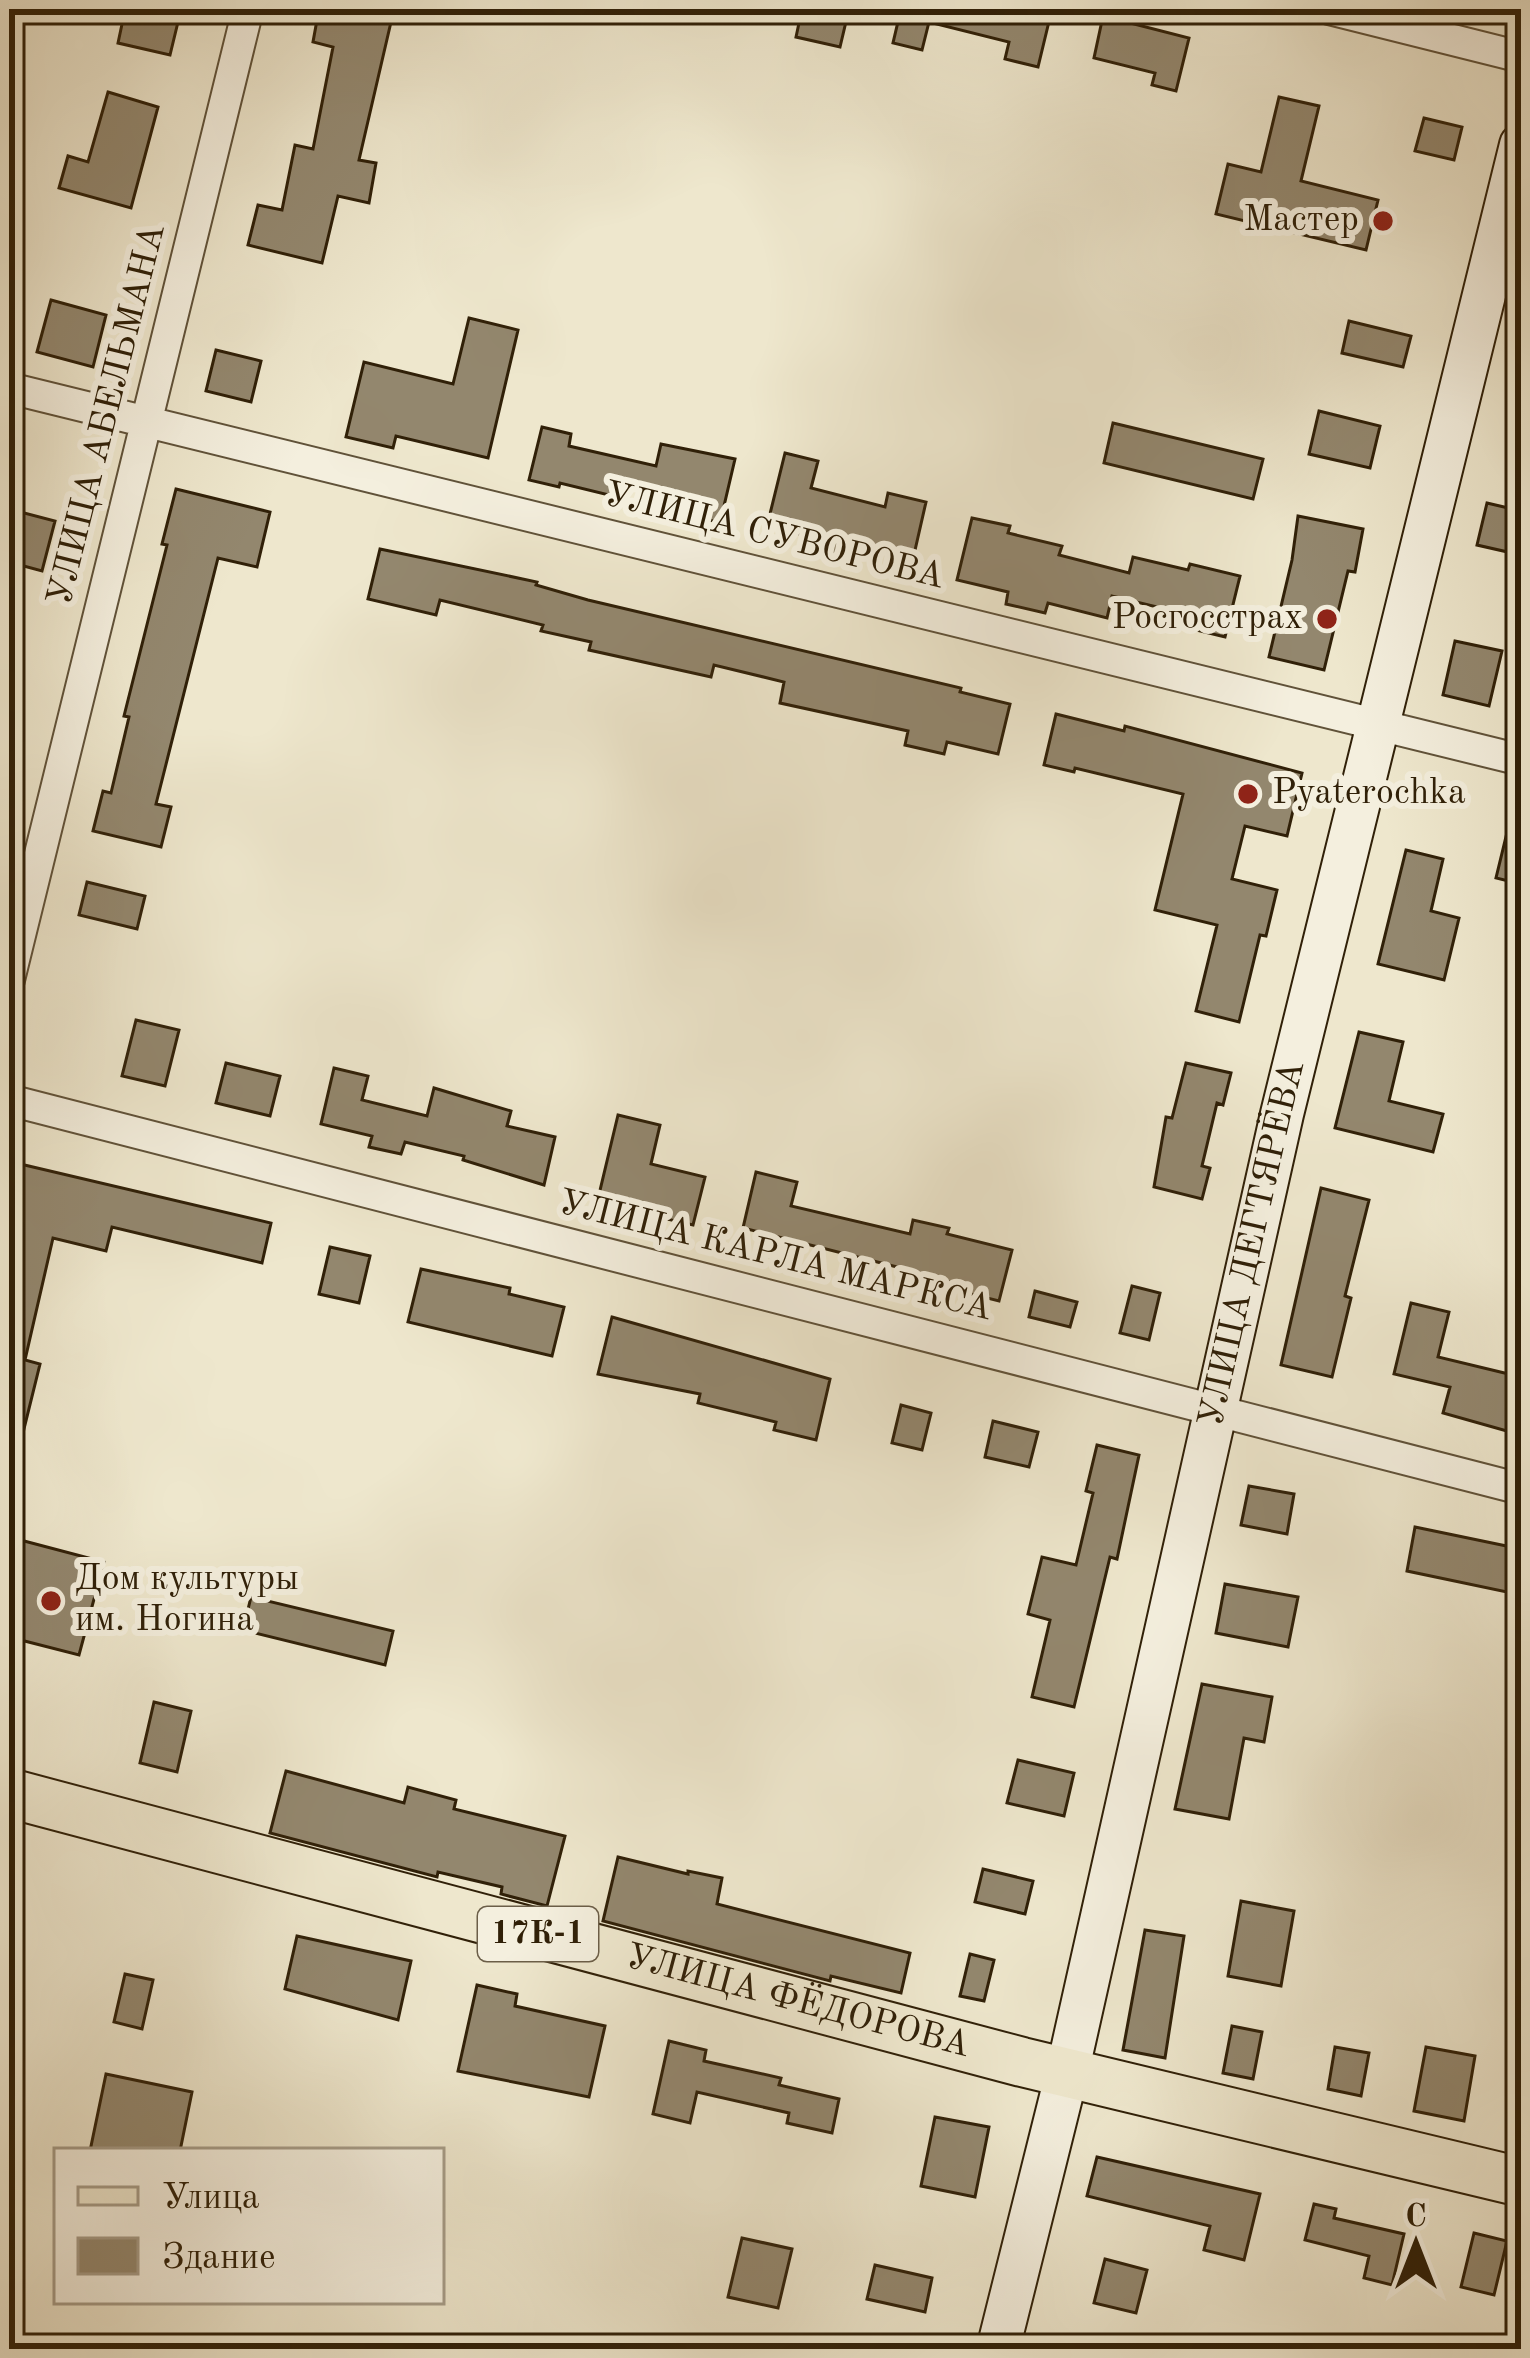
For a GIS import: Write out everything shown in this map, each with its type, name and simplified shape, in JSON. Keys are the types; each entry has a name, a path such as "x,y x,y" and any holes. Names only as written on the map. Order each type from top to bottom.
{"main road":[{"name":"УЛИЦА ДЕГТЯРЁВА","path":"998,2349 1067,2073 1215,1410 1376,724 1521,145"},
{"name":"УЛИЦА ФЁДОРОВА","path":"9,1793 1067,2073 1521,2182"}],"street":[{"name":"УЛИЦА АБЕЛЬМАНА","path":"9,980 248,9"},
{"path":"1329,9 1521,57"},
{"name":"УЛИЦА СУВОРОВА","path":"9,388 1521,760"},
{"name":"УЛИЦА КАРЛА МАРКСА","path":"9,1100 1521,1489"}],"building":[{"path":"319,9 394,9 359,160 376,163 369,203 338,196 322,263 248,245 258,205 282,210 295,145 313,149 333,47 313,42"},
{"path":"802,9 849,9 840,47 796,37"},
{"path":"901,9 1052,9 1038,67 1005,59 1009,42 929,22 922,50 893,43"},
{"path":"125,10 178,22 170,55 118,43"},
{"path":"1103,16 1189,38 1176,91 1152,85 1155,73 1094,58"},
{"path":"108,92 158,107 131,208 59,188 68,156 88,162"},
{"path":"1279,97 1319,106 1301,181 1378,200 1366,250 1216,214 1228,164 1261,172"},
{"path":"1424,118 1462,127 1454,160 1415,151"},
{"path":"51,300 106,315 93,367 37,352"},
{"path":"469,318 518,330 488,458 396,436 393,448 346,437 364,362 453,384"},
{"path":"1349,321 1411,336 1403,367 1342,353"},
{"path":"216,350 261,361 251,402 206,391"},
{"path":"1319,411 1380,426 1370,468 1309,454"},
{"path":"1113,423 1263,459 1253,499 1104,463"},
{"path":"542,427 571,434 569,446 656,466 661,444 735,459 720,523 684,513 688,498 621,483 617,497 529,480"},
{"path":"785,453 818,461 811,488 885,507 888,493 926,502 913,559 855,545 851,560 817,552 820,539 767,526"},
{"path":"176,489 270,512 257,567 218,558 156,804 171,807 161,847 93,831 103,791 111,793"},
{"path":"1487,503 1521,511 1521,555 1477,545"},
{"path":"9,509 55,521 42,571 9,562"},
{"path":"1298,516 1363,529 1355,572 1348,571 1324,670 1269,657"},
{"path":"972,518 1010,526 1008,533 1062,546 1059,555 1129,573 1133,557 1240,576 1225,637 1175,625 1178,612 1112,596 1107,618 1048,603 1045,613 1006,604 1008,592 957,580"},
{"path":"380,549 537,582 588,600 961,688 960,692 1010,704 998,754 947,742 944,754 905,745 908,731 780,703 784,682 714,665 711,677 589,650 591,642 541,631 543,625 440,600 436,615 368,599"},
{"path":"1455,641 1502,651 1489,706 1443,695"},
{"path":"1056,714 1124,731 1125,726 1302,773 1287,836 1245,826 1232,879 1277,890 1266,936 1260,935 1239,1022 1196,1011 1217,925 1155,910 1183,794 1044,765"},
{"path":"1512,812 1521,813 1521,884 1496,878"},
{"path":"1406,850 1443,859 1431,911 1459,918 1444,980 1378,964"},
{"path":"87,882 145,896 137,929 79,915"},
{"path":"136,1020 179,1030 165,1086 122,1076"},
{"path":"1359,1032 1403,1042 1389,1101 1443,1114 1433,1152 1335,1128"},
{"path":"226,1063 280,1076 270,1116 216,1103"},
{"path":"1186,1063 1231,1073 1223,1105 1217,1103 1202,1166 1210,1168 1202,1199 1154,1187 1166,1117 1172,1118"},
{"path":"334,1068 368,1076 362,1100 427,1116 434,1088 511,1111 507,1126 555,1137 544,1185 463,1160 464,1156 405,1142 401,1154 369,1147 372,1136 321,1124"},
{"path":"618,1115 660,1125 651,1164 705,1177 693,1225 597,1203"},
{"path":"16,1163 271,1223 262,1263 112,1227 106,1251 53,1238 25,1360 40,1364 18,1453 9,1452 9,1190"},
{"path":"756,1172 797,1182 791,1206 910,1234 913,1220 1012,1250 999,1301 901,1268 743,1228"},
{"path":"1321,1188 1369,1200 1345,1296 1351,1298 1332,1377 1281,1365"},
{"path":"330,1247 370,1256 359,1303 319,1294"},
{"path":"421,1269 510,1288 509,1294 564,1307 552,1356 408,1322"},
{"path":"1132,1286 1160,1293 1149,1340 1120,1333"},
{"path":"1035,1291 1077,1302 1070,1327 1029,1317"},
{"path":"1411,1303 1449,1312 1438,1357 1521,1377 1521,1435 1443,1413 1450,1387 1394,1374"},
{"path":"612,1317 830,1379 816,1440 774,1430 776,1422 698,1403 700,1394 598,1374"},
{"path":"901,1405 931,1413 922,1450 892,1443"},
{"path":"993,1421 1038,1432 1029,1467 985,1457"},
{"path":"1097,1445 1139,1455 1117,1559 1110,1557 1074,1707 1032,1697 1050,1620 1028,1614 1042,1557 1076,1565 1093,1493 1086,1491"},
{"path":"1249,1486 1294,1494 1287,1534 1241,1525"},
{"path":"1415,1527 1521,1549 1521,1595 1407,1571"},
{"name":"Дом культуры им. Ногина","path":"9,1537 104,1562 79,1655 9,1637"},
{"path":"1225,1584 1298,1597 1288,1647 1216,1633"},
{"path":"251,1597 393,1631 385,1665 243,1630"},
{"path":"1202,1684 1272,1697 1264,1742 1244,1738 1229,1819 1175,1809"},
{"path":"154,1702 191,1711 177,1772 140,1763"},
{"path":"1018,1760 1074,1773 1064,1816 1007,1803"},
{"path":"286,1771 404,1803 408,1787 456,1800 454,1809 565,1836 547,1906 501,1894 502,1887 438,1872 437,1877 270,1833"},
{"path":"618,1857 722,1878 717,1904 910,1953 901,1993 831,1976 830,1981 603,1921"},
{"path":"983,1869 1033,1881 1025,1914 975,1902"},
{"path":"1241,1901 1294,1911 1281,1986 1228,1976"},
{"path":"1145,1930 1184,1936 1165,2058 1123,2050"},
{"path":"297,1936 411,1961 398,2020 285,1989"},
{"path":"970,1954 994,1960 984,2001 960,1996"},
{"path":"125,1974 153,1980 142,2029 114,2022"},
{"path":"477,1985 517,1994 515,2006 605,2026 589,2097 458,2071"},
{"path":"1232,2026 1262,2032 1253,2079 1223,2073"},
{"path":"669,2041 706,2050 704,2061 781,2078 779,2085 839,2099 832,2133 787,2123 789,2113 697,2092 690,2123 653,2114"},
{"path":"1335,2047 1369,2053 1361,2096 1328,2089"},
{"path":"1426,2047 1475,2056 1464,2121 1414,2111"},
{"path":"106,2074 192,2092 181,2148 91,2148"},
{"path":"935,2117 989,2127 975,2197 921,2186"},
{"path":"1097,2157 1260,2194 1244,2260 1204,2250 1210,2226 1087,2196"},
{"path":"1314,2204 1336,2209 1334,2218 1404,2234 1392,2285 1364,2278 1369,2256 1305,2240"},
{"path":"1474,2233 1507,2241 1494,2295 1461,2287"},
{"path":"742,2238 792,2249 778,2308 728,2297"},
{"path":"1105,2259 1147,2270 1136,2313 1094,2303"},
{"path":"875,2265 932,2278 925,2312 867,2299"}],"place":[{"name":"Мастер","path":"1383,221"},
{"name":"Росгосстрах","path":"1327,619"},
{"name":"Pyaterochka","path":"1248,794"},
{"name":"Дом культуры им. Ногина","path":"51,1601"}]}
